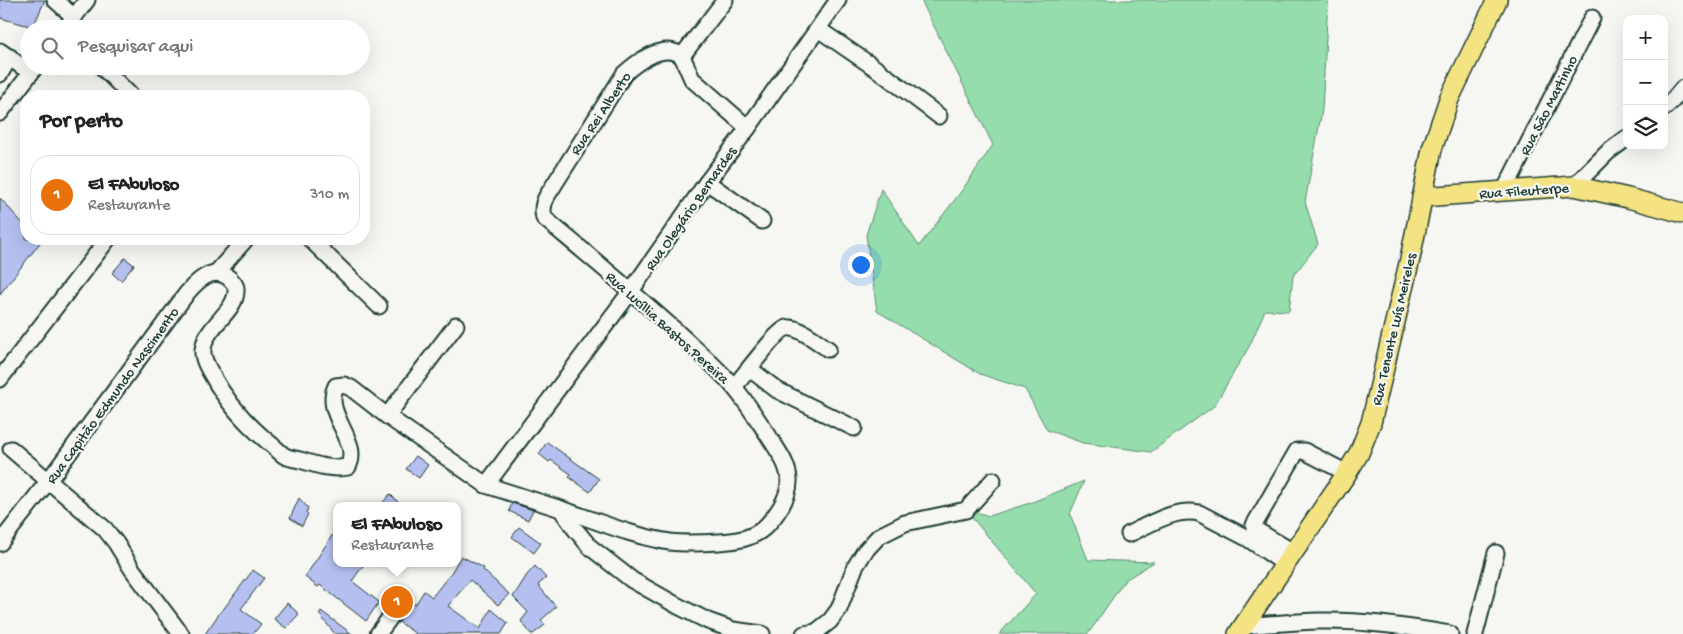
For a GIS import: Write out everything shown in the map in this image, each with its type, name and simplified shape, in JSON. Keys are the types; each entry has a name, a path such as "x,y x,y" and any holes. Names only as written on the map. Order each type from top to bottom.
{"main road":[{"name":"Rua Tenente Luís Meireles","path":"1241,630 1347,473 1359,453 1372,423 1408,268 1432,150 1449,99 1497,0"},
{"name":"Rua Fileuterpe","path":"1422,196 1574,186 1628,198 1683,214"}],"street":[{"path":"55,0 67,20"},
{"path":"71,20 87,0"},
{"path":"724,0 682,56 692,79 748,128"},
{"name":"Rua Olegário Bernardes","path":"486,485 631,291 838,0"},
{"name":"Rua São Martinho","path":"1504,191 1592,18"},
{"path":"818,30 878,70 939,116"},
{"name":"Rua Rei Alberto","path":"544,218 543,209 546,196 624,74 632,67 665,50 672,50 682,56"},
{"path":"0,74 5,54 20,63"},
{"path":"0,114 29,75"},
{"path":"111,75 125,90"},
{"path":"1667,105 1683,88"},
{"path":"1574,186 1608,152 1623,141"},
{"path":"707,182 762,221"},
{"name":"Rua Lucíllia Bastos Pereira","path":"216,273 226,276 235,284 236,291 233,302 210,332 203,349 204,358 215,381 234,409 261,437 285,456 321,467 339,469 348,467 351,461 350,446 339,424 332,402 332,394 336,386 344,385 351,388 387,416 486,485 642,536 671,542 732,541 753,536 762,531 783,503 789,487 786,465 772,441 734,387 712,364 631,291 544,218"},
{"path":"0,379 103,245"},
{"name":"Rua Capitão Edmundo Nascimento","path":"0,543 49,480 187,292 202,278 216,273 241,245"},
{"path":"316,245 379,306"},
{"path":"387,416 456,325"},
{"path":"734,387 773,338 784,329 788,328 799,331 828,349"},
{"path":"750,369 777,390 854,428"},
{"path":"12,449 105,528 181,634"},
{"path":"1289,558 1256,530 1254,525 1297,451 1304,451 1347,473"},
{"path":"804,634 826,630 839,609 855,568 865,551 876,539 905,523 966,510 993,480"},
{"path":"561,508 590,547 632,580 708,621 733,630 762,634"},
{"path":"1129,534 1163,518 1185,512 1199,513 1289,558"},
{"path":"1474,634 1496,553"},
{"path":"378,634 403,600"},
{"path":"1241,630 1317,621 1359,622 1412,627 1450,634"}],"green space":[{"path":"921,0 1328,0 1322,110 1305,202 1318,244 1293,276 1289,311 1265,310 1250,345 1214,406 1151,452 1083,443 1047,430 1025,389 980,374 877,311 866,235 881,189 919,246 960,193 993,145"},
{"path":"1084,481 1070,514 1088,560 1154,562 1125,580 1088,634 999,634 1036,594 964,508 989,516 1030,503"}],"building":[{"path":"0,0 45,0 36,20 20,20 20,23 0,18"},
{"path":"0,198 20,220 20,245 38,245 0,294"},
{"path":"125,258 134,265 121,281 112,273"},
{"path":"547,442 599,479 590,492 569,477 571,474 539,454"},
{"path":"416,456 428,465 419,478 406,469"},
{"path":"390,494 398,502 383,502"},
{"path":"299,498 308,508 306,513 308,514 302,526 290,518"},
{"path":"512,503 533,510 528,520 509,511"},
{"path":"519,527 541,543 534,553 512,537"},
{"path":"333,534 333,567 362,567 352,581 379,602 366,621 320,585 318,587 305,577"},
{"path":"461,556 484,568 483,570 509,594 498,605 470,580 448,606 480,629 491,609 508,623 501,634 416,634 399,622 412,603 415,605 424,591 432,597 455,567 461,567"},
{"path":"535,566 546,578 538,585 556,607 541,620 545,625 531,634 521,621 528,612 513,597"},
{"path":"253,570 264,578 241,609 261,624 253,634 205,634 221,611"},
{"path":"287,603 299,614 286,628 274,619"},
{"path":"321,611 352,634 335,634 319,614"}],"place":[{"name":"El FAbuloso","path":"397,602"}]}
